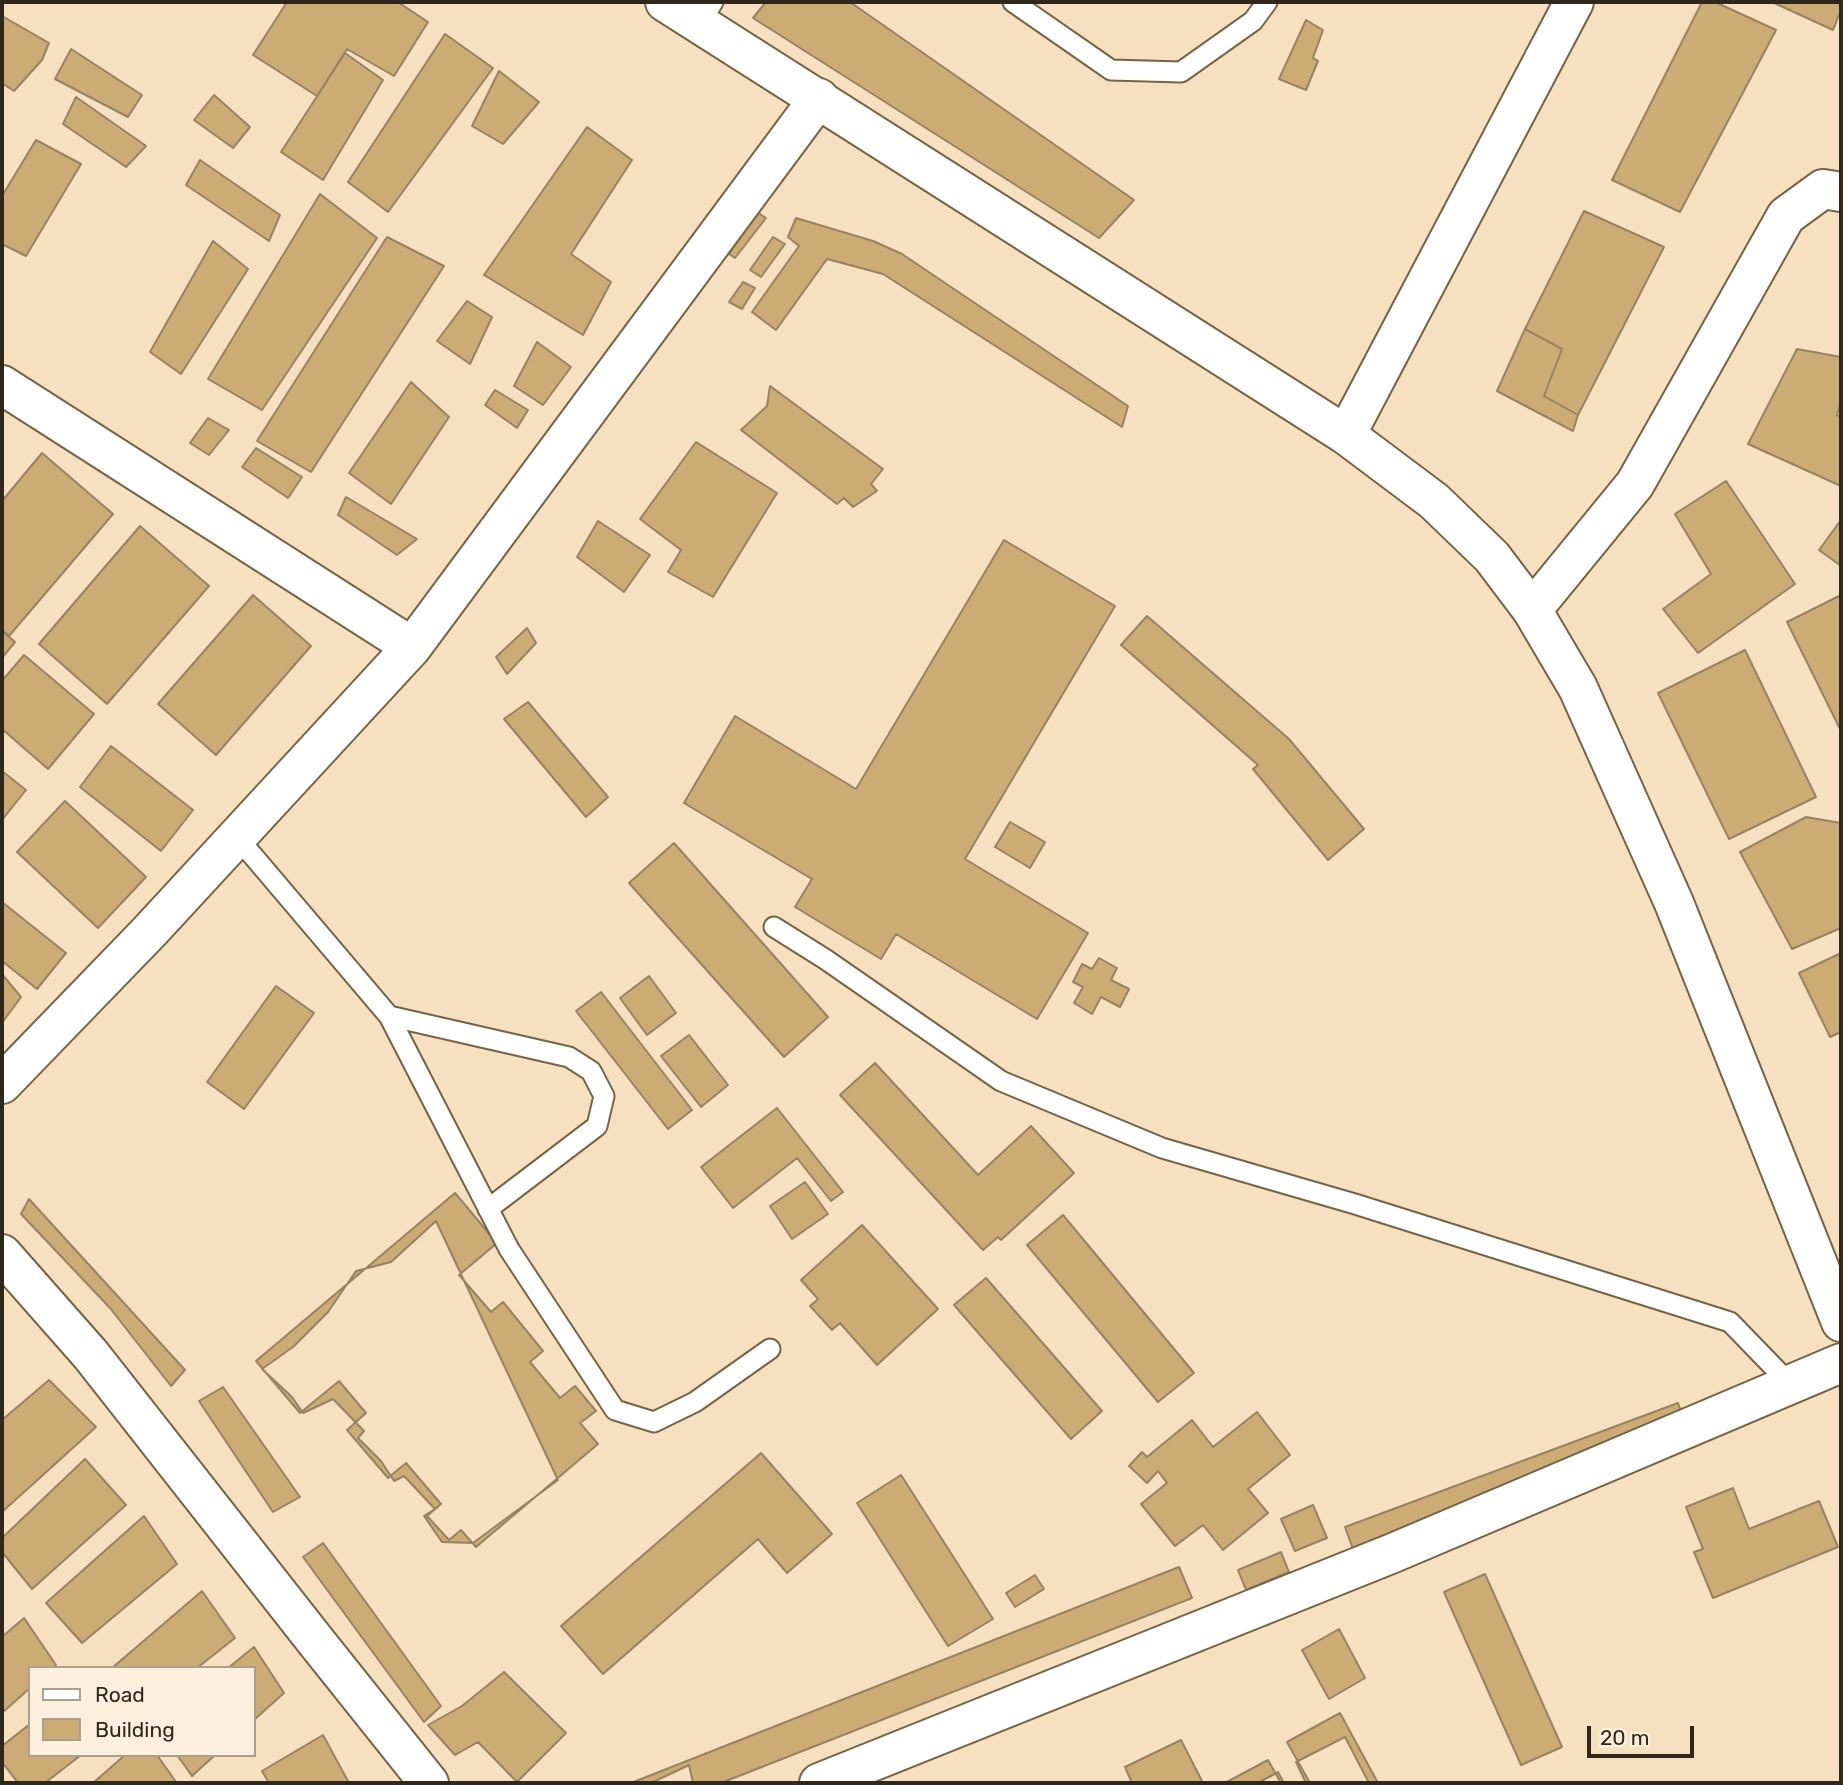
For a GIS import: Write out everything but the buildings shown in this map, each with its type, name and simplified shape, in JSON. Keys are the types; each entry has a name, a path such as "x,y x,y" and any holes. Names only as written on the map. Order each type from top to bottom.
{"street":[{"path":"665,2 706,13 819,98 1346,435 1434,501 1492,557 1532,610 1578,688 1674,903 1841,1322"},
{"path":"1346,435 1574,2"},
{"path":"2,1084 150,931 412,647 819,98"},
{"path":"1532,610 1635,484 1786,216 1823,189 1841,192"},
{"path":"2,385 412,647"},
{"path":"2,1254 91,1354 429,1783"},
{"path":"819,1783 1393,1553 1841,1363"}],"lane":[{"path":"1013,2 1111,70 1181,72 1253,21 1267,2"},
{"path":"237,837 389,1016 509,1249 615,1409 654,1422 695,1402 770,1349"},
{"path":"774,927 1001,1081 1162,1148 1730,1322 1790,1385"},
{"path":"389,1016 569,1057 591,1071 598,1083 604,1096 597,1126 488,1209"}]}
